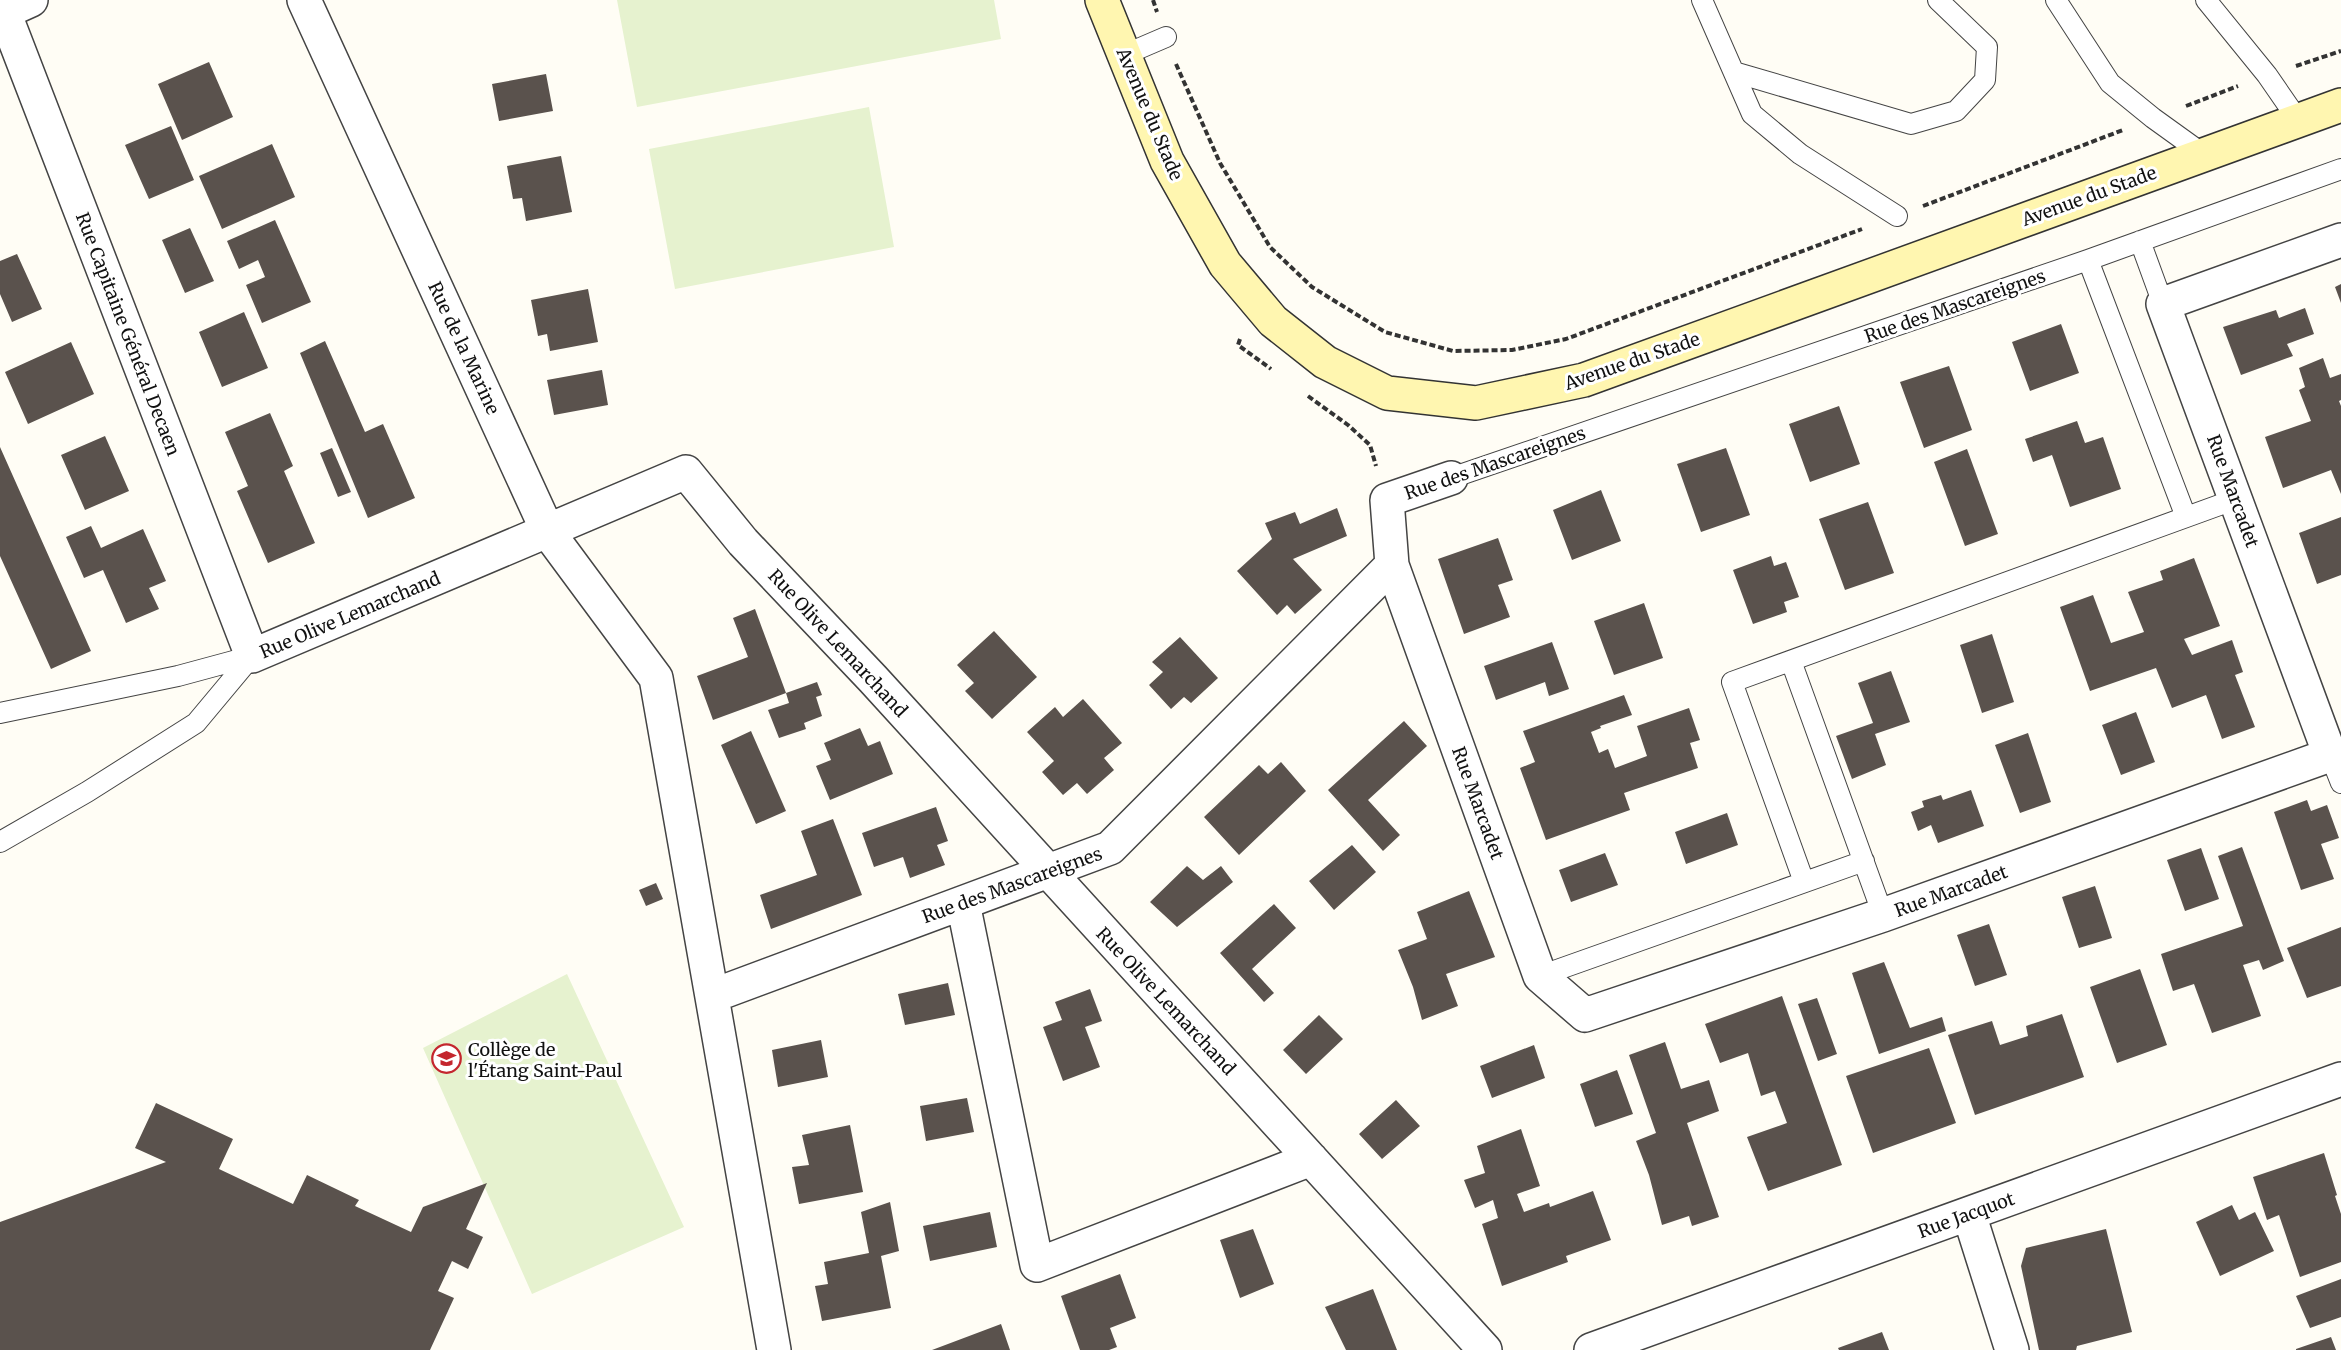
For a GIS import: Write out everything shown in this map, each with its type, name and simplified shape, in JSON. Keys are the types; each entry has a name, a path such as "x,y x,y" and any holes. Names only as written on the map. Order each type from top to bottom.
{"street":[{"name":"Rue de la Marine","path":"304,0 548,532 656,678 712,996"},
{"name":"Avenue du Stade","path":"1102,0 1167,161 1225,264 1272,321 1325,362 1387,393 1476,403 1584,380 2341,105"},
{"name":"Rue Capitaine Général Decaen","path":"12,9 252,656"},
{"path":"2163,304 2341,240"},
{"name":"Rue Marcadet","path":"1392,565 1540,976 1586,1015 1883,915 2336,769 2163,304"},
{"name":"Rue Olive Lemarchand","path":"252,656 686,472 743,542 873,679 1485,1350"},
{"name":"Rue des Mascareignes","path":"712,996 1110,848 1392,565 1387,500 1451,478"},
{"path":"963,903 1037,1265 1311,1159"},
{"path":"712,996 774,1350"},
{"name":"Rue Jacquot","path":"1591,1350 2341,1079"},
{"path":"1969,1214 2012,1350"}],"lane":[{"path":"1702,0 1752,114 1800,154 1897,216"},
{"path":"1734,72 1911,124 1956,111 1985,80 1987,47 1938,0"},
{"path":"2056,0 2110,82 2153,118 2203,154"},
{"path":"2206,0 2267,75 2298,120"},
{"path":"1124,55 1166,37"},
{"name":"Rue des Mascareignes","path":"1451,478 2088,260 2341,169"},
{"path":"2140,241 2163,304"},
{"path":"2088,260 2186,517"},
{"path":"1804,882 1732,682 2236,499"},
{"path":"0,712 178,676 252,656"},
{"path":"0,842 87,792 196,723 252,656"},
{"path":"1791,661 1883,915"},
{"path":"1540,976 1864,861"}],"path":[{"path":"1153,0 1166,37 1220,163 1270,247 1312,287 1385,332 1454,351 1512,350 1566,339 2267,75 2341,51"}],"green space":[{"path":"617,0 994,0 1001,39 637,107"},
{"path":"869,107 894,247 675,289 649,149"},
{"path":"567,974 684,1227 532,1294 423,1048"}],"building":[{"path":"209,62 233,117 182,140 158,84"},
{"path":"546,74 553,111 499,121 492,84"},
{"path":"171,126 194,180 149,199 125,145"},
{"path":"272,144 295,197 222,229 199,176"},
{"path":"561,156 572,212 526,221 522,198 513,199 507,166"},
{"path":"275,220 311,302 262,323 246,285 265,277 258,260 239,269 227,241"},
{"path":"190,228 214,281 185,293 162,240"},
{"path":"17,254 42,309 12,322 0,294 0,261"},
{"path":"2341,284 2341,303 2335,287"},
{"path":"588,289 598,342 550,351 547,334 538,336 531,300"},
{"path":"2305,308 2314,334 2287,344 2293,356 2241,375 2223,327 2276,310 2279,318"},
{"path":"244,312 268,368 222,387 199,332"},
{"path":"2061,324 2079,373 2030,391 2012,342"},
{"path":"325,341 365,432 383,424 415,498 368,518 300,353"},
{"path":"71,342 94,394 28,424 5,372"},
{"path":"2323,358 2330,378 2341,374 2341,400 2339,401 2341,406 2341,494 2331,470 2283,488 2265,437 2311,421 2299,390 2305,387 2299,368"},
{"path":"1949,366 1972,430 1924,448 1900,382"},
{"path":"602,370 608,405 554,415 547,380"},
{"path":"1839,406 1860,464 1810,482 1789,424"},
{"path":"270,413 293,466 284,471 315,543 268,563 237,491 248,486 225,432"},
{"path":"2077,421 2085,443 2103,437 2121,489 2070,507 2052,455 2033,462 2025,439"},
{"path":"105,436 129,491 85,510 61,455"},
{"path":"0,447 91,651 51,669 0,556"},
{"path":"332,448 351,492 338,497 320,453"},
{"path":"1726,448 1750,515 1701,532 1677,464"},
{"path":"1967,449 1998,534 1965,546 1934,462"},
{"path":"1601,490 1621,541 1572,560 1553,510"},
{"path":"1868,502 1894,573 1845,590 1819,519"},
{"path":"1337,508 1347,536 1293,559 1322,590 1295,614 1287,605 1277,615 1237,571 1272,539 1265,523 1295,512 1300,524"},
{"path":"2341,517 2341,575 2317,584 2299,533"},
{"path":"91,526 101,548 143,529 166,581 149,588 159,609 126,623 103,570 84,578 66,537"},
{"path":"1498,538 1513,580 1498,585 1510,617 1464,634 1438,559"},
{"path":"1771,556 1774,566 1786,562 1799,597 1784,602 1787,612 1753,624 1733,570"},
{"path":"2194,558 2220,626 2184,639 2192,655 2232,640 2243,672 2235,675 2255,727 2222,739 2206,695 2172,708 2156,668 2090,691 2060,607 2093,595 2111,643 2144,632 2128,592 2163,580 2160,571"},
{"path":"1644,603 1663,658 1614,675 1594,621"},
{"path":"755,609 786,693 713,720 697,676 748,657 733,618"},
{"path":"994,631 1037,677 992,719 965,691 974,683 957,665"},
{"path":"1992,634 2014,702 1982,713 1960,645"},
{"path":"1180,637 1218,678 1191,703 1184,697 1171,709 1149,685 1163,672 1152,662"},
{"path":"1552,642 1569,689 1549,696 1545,682 1496,700 1484,666"},
{"path":"1891,671 1910,722 1875,734 1886,765 1852,779 1836,736 1873,723 1858,683"},
{"path":"817,682 822,695 816,697 822,716 804,723 806,729 779,738 768,710 789,703 786,693"},
{"path":"1624,695 1632,715 1600,726 1601,728 1591,732 1599,753 1608,749 1615,768 1647,756 1637,726 1689,708 1700,740 1690,743 1698,768 1624,793 1630,810 1546,840 1520,768 1535,762 1523,731"},
{"path":"1083,699 1122,743 1104,758 1114,770 1087,794 1077,783 1063,795 1042,772 1054,761 1027,732 1055,707 1063,717"},
{"path":"2136,712 2155,762 2121,775 2102,725"},
{"path":"1404,721 1427,746 1368,800 1400,835 1383,851 1328,790"},
{"path":"860,728 868,746 880,741 893,774 830,800 816,766 831,760 824,743"},
{"path":"751,731 786,811 756,824 721,745"},
{"path":"2028,733 2051,802 2020,813 1995,745"},
{"path":"1281,762 1306,791 1239,855 1204,817 1259,765 1268,774"},
{"path":"1971,790 1984,826 1938,843 1931,825 1918,831 1911,812 1924,807 1922,801 1941,795 1943,800"},
{"path":"2307,800 2311,811 2327,805 2339,838 2321,844 2334,879 2301,890 2274,812"},
{"path":"936,807 948,841 937,845 945,865 910,878 903,857 874,867 862,833"},
{"path":"1727,813 1738,845 1686,864 1675,832"},
{"path":"833,819 862,895 771,929 760,895 817,875 801,831"},
{"path":"1352,845 1376,872 1334,910 1309,881"},
{"path":"2242,847 2284,961 2263,970 2259,960 2243,965 2261,1016 2212,1033 2194,984 2173,991 2161,954 2243,926 2218,856"},
{"path":"2201,848 2219,899 2185,911 2167,860"},
{"path":"1605,853 1618,885 1571,902 1559,870"},
{"path":"1187,866 1203,880 1221,866 1233,882 1177,927 1150,902"},
{"path":"656,883 663,899 646,906 639,890"},
{"path":"2095,886 2112,938 2079,948 2062,897"},
{"path":"1469,891 1495,957 1446,974 1458,1006 1422,1020 1413,987 1398,950 1427,939 1417,912"},
{"path":"1274,904 1296,928 1252,969 1274,993 1264,1002 1220,953"},
{"path":"1989,924 2007,975 1975,986 1957,935"},
{"path":"2341,927 2341,986 2307,998 2287,948"},
{"path":"1884,962 1910,1028 1942,1017 1946,1031 1879,1054 1852,973"},
{"path":"2140,969 2167,1045 2117,1063 2090,987"},
{"path":"948,983 955,1015 905,1025 898,994"},
{"path":"1090,989 1102,1021 1085,1027 1100,1067 1063,1081 1043,1027 1062,1020 1055,1002"},
{"path":"1782,996 1842,1165 1768,1191 1747,1137 1787,1123 1775,1091 1761,1096 1748,1053 1720,1063 1705,1024"},
{"path":"1817,998 1837,1054 1818,1061 1798,1004"},
{"path":"2062,1014 2084,1077 1975,1115 1948,1035 1992,1021 2000,1045 2028,1036 2026,1026"},
{"path":"1319,1015 1343,1039 1306,1074 1283,1050"},
{"path":"821,1040 828,1077 778,1087 772,1050"},
{"path":"1665,1042 1681,1089 1709,1080 1719,1111 1687,1123 1719,1217 1692,1226 1689,1216 1662,1225 1649,1175 1636,1141 1656,1133 1629,1055"},
{"path":"1534,1045 1545,1078 1492,1098 1480,1066"},
{"path":"1929,1048 1956,1123 1873,1153 1846,1076"},
{"path":"1617,1070 1633,1114 1595,1127 1580,1084"},
{"path":"967,1098 974,1132 926,1141 920,1106"},
{"path":"1396,1100 1420,1126 1382,1159 1359,1134"},
{"path":"156,1103 233,1139 219,1169 293,1204 307,1175 359,1200 355,1206 411,1232 423,1207 487,1183 466,1229 483,1237 468,1269 452,1261 438,1291 454,1298 430,1350 0,1350 0,1222 166,1162 135,1148"},
{"path":"850,1125 863,1192 799,1204 792,1167 809,1165 802,1135"},
{"path":"1521,1129 1540,1186 1517,1194 1524,1212 1549,1203 1550,1207 1593,1191 1611,1240 1566,1256 1568,1262 1502,1286 1482,1224 1498,1218 1493,1200 1475,1208 1464,1180 1485,1173 1477,1146"},
{"path":"2324,1153 2341,1214 2341,1262 2300,1277 2279,1215 2267,1220 2253,1177"},
{"path":"890,1202 899,1251 881,1256 891,1308 822,1321 815,1286 828,1284 824,1262 869,1253 861,1212"},
{"path":"2232,1205 2239,1220 2255,1212 2274,1251 2220,1276 2196,1222"},
{"path":"990,1212 997,1247 930,1261 923,1226"},
{"path":"1253,1229 1274,1284 1240,1298 1220,1240"},
{"path":"2106,1229 2132,1332 2077,1346 2076,1350 2039,1350 2021,1266 2026,1248"},
{"path":"1120,1274 1136,1318 1110,1328 1117,1347 1109,1350 1080,1350 1061,1296"},
{"path":"2341,1279 2341,1317 2310,1328 2296,1296"},
{"path":"1373,1289 1397,1350 1346,1350 1325,1307"},
{"path":"1001,1324 1010,1350 932,1350"},
{"path":"1882,1332 1889,1350 1839,1350 1838,1348"},
{"path":"2331,1337 2336,1350 2296,1350 2296,1349"}],"place":[{"name":"Collège de l'Étang Saint-Paul","path":"447,1059"}]}
